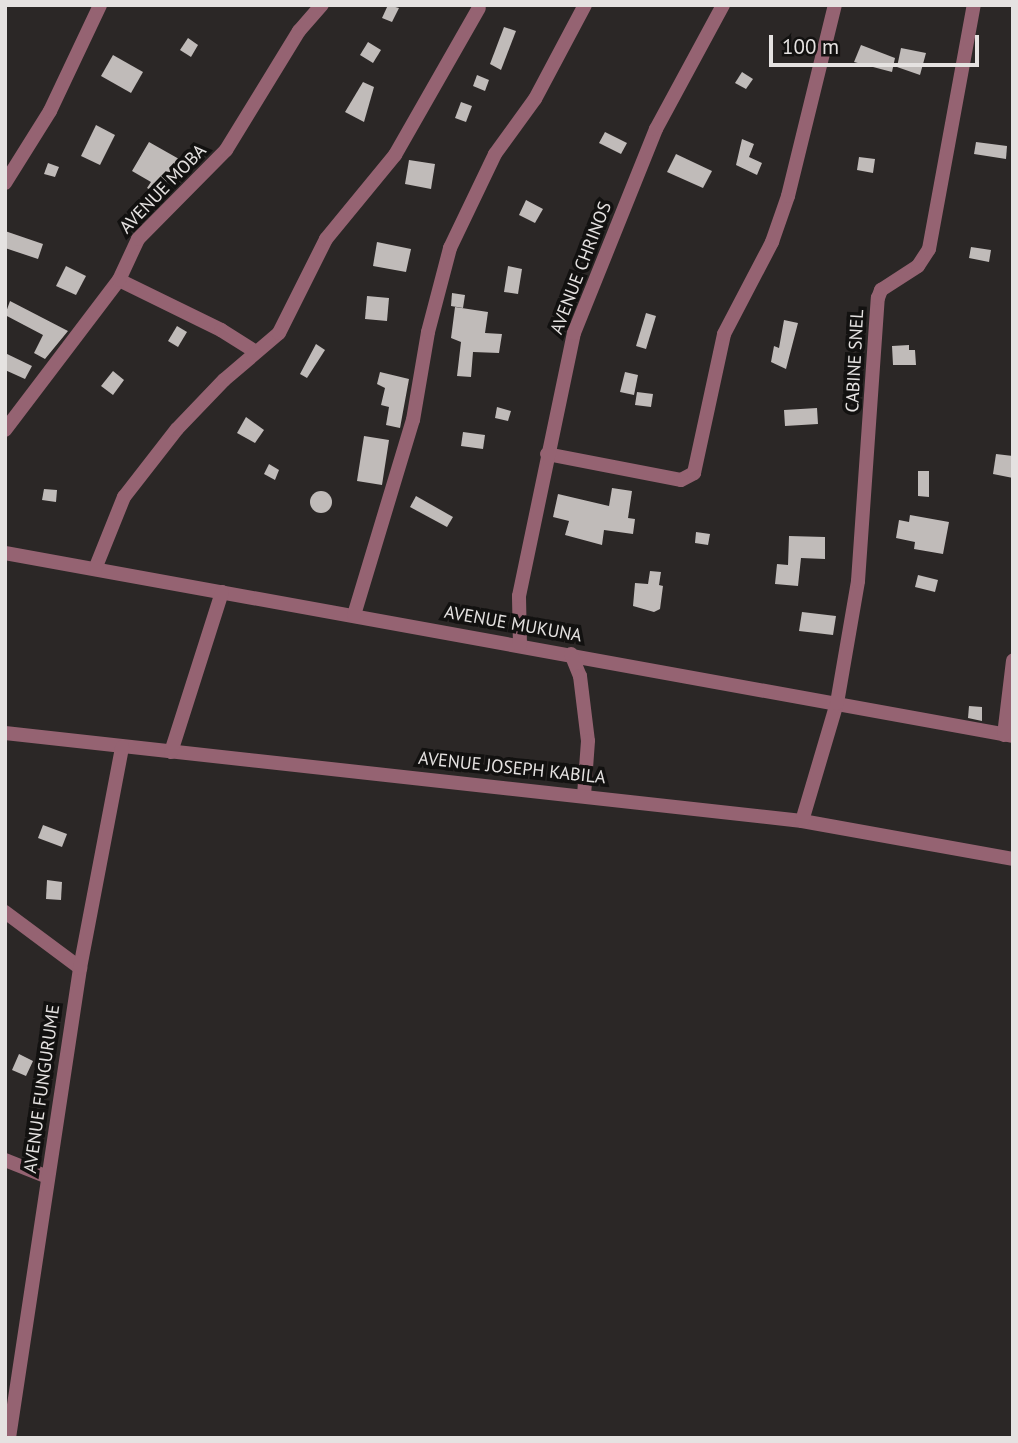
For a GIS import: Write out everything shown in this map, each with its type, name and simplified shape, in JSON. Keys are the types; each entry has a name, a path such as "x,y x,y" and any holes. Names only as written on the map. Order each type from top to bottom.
{"street":[{"path":"5,183 50,111 100,5"},
{"name":"AVENUE MOBA","path":"5,430 119,280 138,239 226,150 299,31 322,5"},
{"path":"354,615 413,420 428,332 450,248 495,155 536,99 585,5"},
{"name":"AVENUE CHRINOS","path":"520,645 519,596 547,454 587,295 656,129 723,5"},
{"path":"547,454 681,480 694,472 724,334 772,242 788,196 835,5"},
{"name":"CABINE SNEL","path":"802,821 836,703 858,581 878,298 881,290 918,266 929,249 975,5"},
{"path":"95,569 124,497 177,429 279,333 326,239 395,155 479,8"},
{"path":"119,280 221,330 256,352"},
{"name":"AVENUE MUKUNA","path":"5,553 1008,735"},
{"path":"171,752 222,592"},
{"path":"571,654 580,676 588,741 584,794"},
{"path":"1008,735 1013,661"},
{"name":"AVENUE JOSEPH KABILA","path":"5,733 584,794 802,821 1013,859"},
{"name":"AVENUE FUNGURUME","path":"9,1438 12,1375 48,1177 80,968 122,747"},
{"path":"5,912 80,968"},
{"path":"5,1160 48,1177"}],"building":[{"path":"388,5 399,8 392,22 382,18"},
{"path":"504,27 516,31 501,70 490,64"},
{"path":"188,38 198,45 191,57 180,50"},
{"path":"368,42 381,50 373,63 360,55"},
{"path":"861,45 895,58 892,72 854,62"},
{"path":"901,48 926,53 920,75 897,67"},
{"path":"113,55 143,72 131,93 101,76"},
{"path":"742,72 753,79 746,89 735,83"},
{"path":"477,75 489,80 485,91 473,86"},
{"path":"363,82 374,87 364,122 345,112"},
{"path":"461,102 472,106 466,122 455,118"},
{"path":"96,125 115,135 100,165 81,156"},
{"path":"605,132 627,143 621,154 599,143"},
{"path":"742,139 754,144 749,157 762,163 757,175 736,165"},
{"path":"149,142 179,159 159,195 147,188 151,182 132,171"},
{"path":"976,142 1007,146 1006,159 974,154"},
{"path":"676,154 712,171 703,188 667,172"},
{"path":"859,157 875,159 873,173 857,170"},
{"path":"409,160 435,164 431,189 405,184"},
{"path":"48,163 59,167 55,177 44,174"},
{"path":"526,200 543,209 535,223 519,215"},
{"path":"5,231 43,244 38,259 5,248"},
{"path":"377,242 411,249 406,272 373,266"},
{"path":"971,247 991,250 989,262 969,258"},
{"path":"66,266 86,276 76,295 56,286"},
{"path":"508,266 522,269 518,294 504,292"},
{"path":"452,293 465,295 463,308 451,306"},
{"path":"367,296 389,298 387,321 365,319"},
{"path":"10,301 68,331 45,359 34,353 43,335 5,315"},
{"path":"455,307 488,312 485,333 502,334 499,353 473,352 471,377 457,376 461,342 451,338"},
{"path":"646,313 656,316 646,349 636,346"},
{"path":"784,320 798,323 786,369 771,362 774,346 779,348"},
{"path":"177,326 187,332 178,347 168,341"},
{"path":"316,344 325,350 307,378 300,374"},
{"path":"909,345 909,350 915,350 916,365 893,365 892,346"},
{"path":"5,353 32,366 25,379 5,370"},
{"path":"113,371 124,380 113,395 101,386"},
{"path":"380,372 409,379 400,428 386,425 389,407 381,405 385,388 377,384"},
{"path":"625,372 638,375 634,395 620,392"},
{"path":"637,392 653,394 651,407 635,405"},
{"path":"497,407 511,411 508,421 495,418"},
{"path":"817,408 818,424 785,426 784,410"},
{"path":"246,417 264,430 255,443 237,433"},
{"path":"463,432 485,435 483,449 461,446"},
{"path":"364,436 389,440 382,485 357,481"},
{"path":"996,454 1013,456 1013,478 993,474"},
{"path":"269,464 279,470 275,480 264,474"},
{"path":"918,471 929,471 929,497 918,496"},
{"path":"612,488 632,491 628,518 635,519 633,534 604,530 602,545 565,535 569,521 553,517 558,494 609,506"},
{"path":"44,489 57,490 56,502 42,500"},
{"path":"317,491 325,491 332,498 332,506 325,513 317,513 310,506 310,498"},
{"path":"416,496 453,517 447,527 410,507"},
{"path":"910,515 949,522 943,554 914,549 915,542 896,538 899,520 909,522"},
{"path":"696,532 710,534 708,545 695,543"},
{"path":"789,536 825,537 825,559 801,558 798,586 775,584 777,564 788,565"},
{"path":"650,571 661,572 659,585 663,586 660,609 654,612 633,606 635,583 648,584"},
{"path":"918,575 938,580 935,592 915,587"},
{"path":"802,612 836,616 833,635 799,631"},
{"path":"969,706 982,707 982,721 968,718"},
{"path":"43,825 67,834 62,847 38,838"},
{"path":"47,880 62,882 61,900 46,899"},
{"path":"19,1054 33,1061 26,1076 12,1070"}]}
